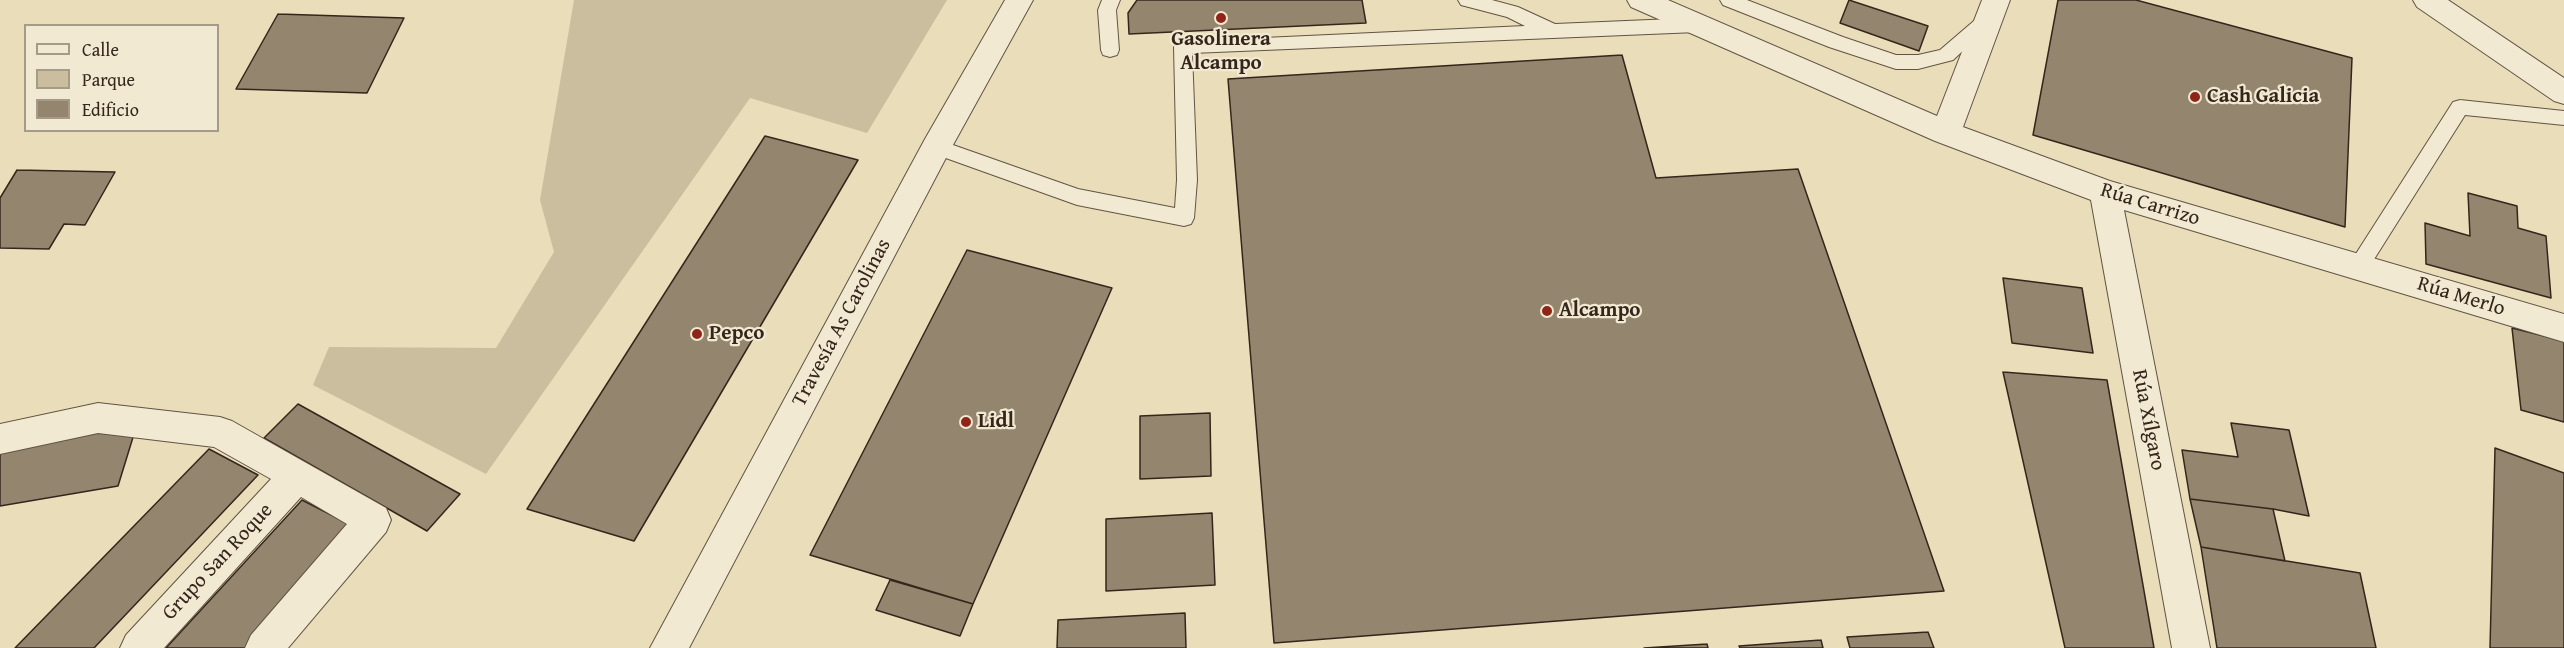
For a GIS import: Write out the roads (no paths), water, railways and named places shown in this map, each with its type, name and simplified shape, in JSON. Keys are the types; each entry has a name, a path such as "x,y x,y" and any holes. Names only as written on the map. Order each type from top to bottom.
{"street":[{"name":"Travesía As Carolinas","path":"669,648 936,147 1019,0"},
{"name":"Rúa Carrizo","path":"1641,0 1946,133 2105,192 2359,266"},
{"path":"2427,0 2564,93"},
{"path":"1946,133 1992,9"},
{"name":"Rúa Xílgaro","path":"2105,192 2191,648"},
{"name":"Rúa Merlo","path":"2359,266 2564,328"},
{"path":"0,439 98,418 220,432 373,520 264,648"},
{"name":"Grupo San Roque","path":"139,648 296,477"}],"lane":[{"path":"1110,50 1107,10 1111,0"},
{"path":"1467,0 1512,12 1554,31"},
{"path":"1729,0 1836,42 1896,62 1918,62 1946,55 1992,9"},
{"path":"936,147 1077,197 1184,218 1187,180 1183,47 1697,25"},
{"path":"2359,266 2460,107 2564,118"}],"place":[{"name":"Gasolinera Alcampo","path":"1221,18"},
{"name":"Cash Galicia","path":"2195,97"},
{"name":"Alcampo","path":"1547,311"},
{"name":"Pepco","path":"697,334"},
{"name":"Lidl","path":"966,422"}]}
